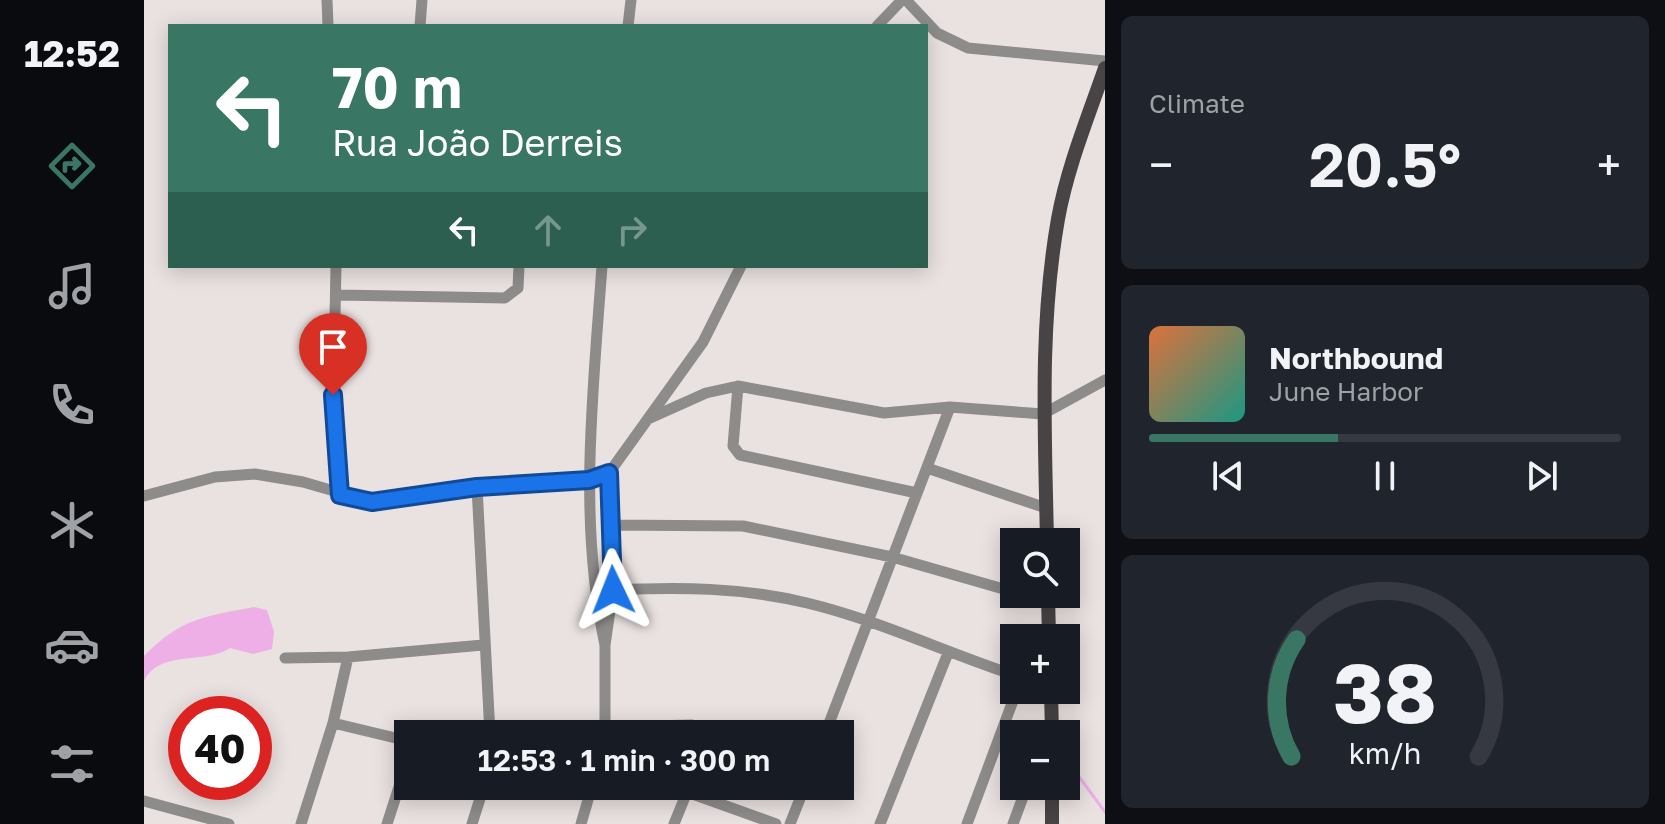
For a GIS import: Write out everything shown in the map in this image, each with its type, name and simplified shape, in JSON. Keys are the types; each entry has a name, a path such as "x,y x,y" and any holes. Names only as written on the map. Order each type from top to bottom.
{"main road":[{"path":"1047,528 1043,414 1048,291 1059,216 1105,68"},
{"path":"1052,800 1052,824"}],"street":[{"path":"327,0 328,24"},
{"path":"420,24 422,0"},
{"path":"628,24 631,0"},
{"path":"879,24 904,0 937,33 968,48 1105,61"},
{"path":"336,268 338,295 333,417 340,495"},
{"path":"338,295 505,298 513,295 518,288 519,268"},
{"path":"602,268 589,480 594,592 605,645"},
{"path":"144,496 235,474 271,475 372,502 477,487 589,480 609,473 703,342 740,268"},
{"path":"648,419 706,393 738,386 884,413 950,407 1043,414 1105,380"},
{"path":"738,386 733,446 740,455 917,493"},
{"path":"831,720 950,407"},
{"path":"927,468 1046,508"},
{"path":"606,720 605,645 613,590 609,473"},
{"path":"477,487 489,720"},
{"path":"611,525 743,526 892,557 1000,588"},
{"path":"613,590 682,586 807,603 870,621 1000,670"},
{"path":"285,658 348,657 483,645"},
{"path":"880,824 948,653"},
{"path":"301,824 333,723 348,657"},
{"path":"967,824 1012,704"},
{"path":"333,723 394,738"},
{"path":"387,824 395,800"},
{"path":"472,824 480,800"},
{"path":"581,824 587,800"},
{"path":"674,824 684,800"},
{"path":"716,800 776,824"},
{"path":"790,824 799,800"},
{"path":"1013,824 1022,800"},
{"path":"144,801 229,824"}],"shaded area":[{"path":"254,607 267,610 274,632 272,649 253,654 230,648 208,656 172,661 151,671 144,681 144,656 169,634 194,621"}],"waterway":[{"path":"1080,778 1105,812"}],"route":[{"path":"333,395 340,495 355,500 372,502 477,487 589,480 609,473 613,590"}]}
